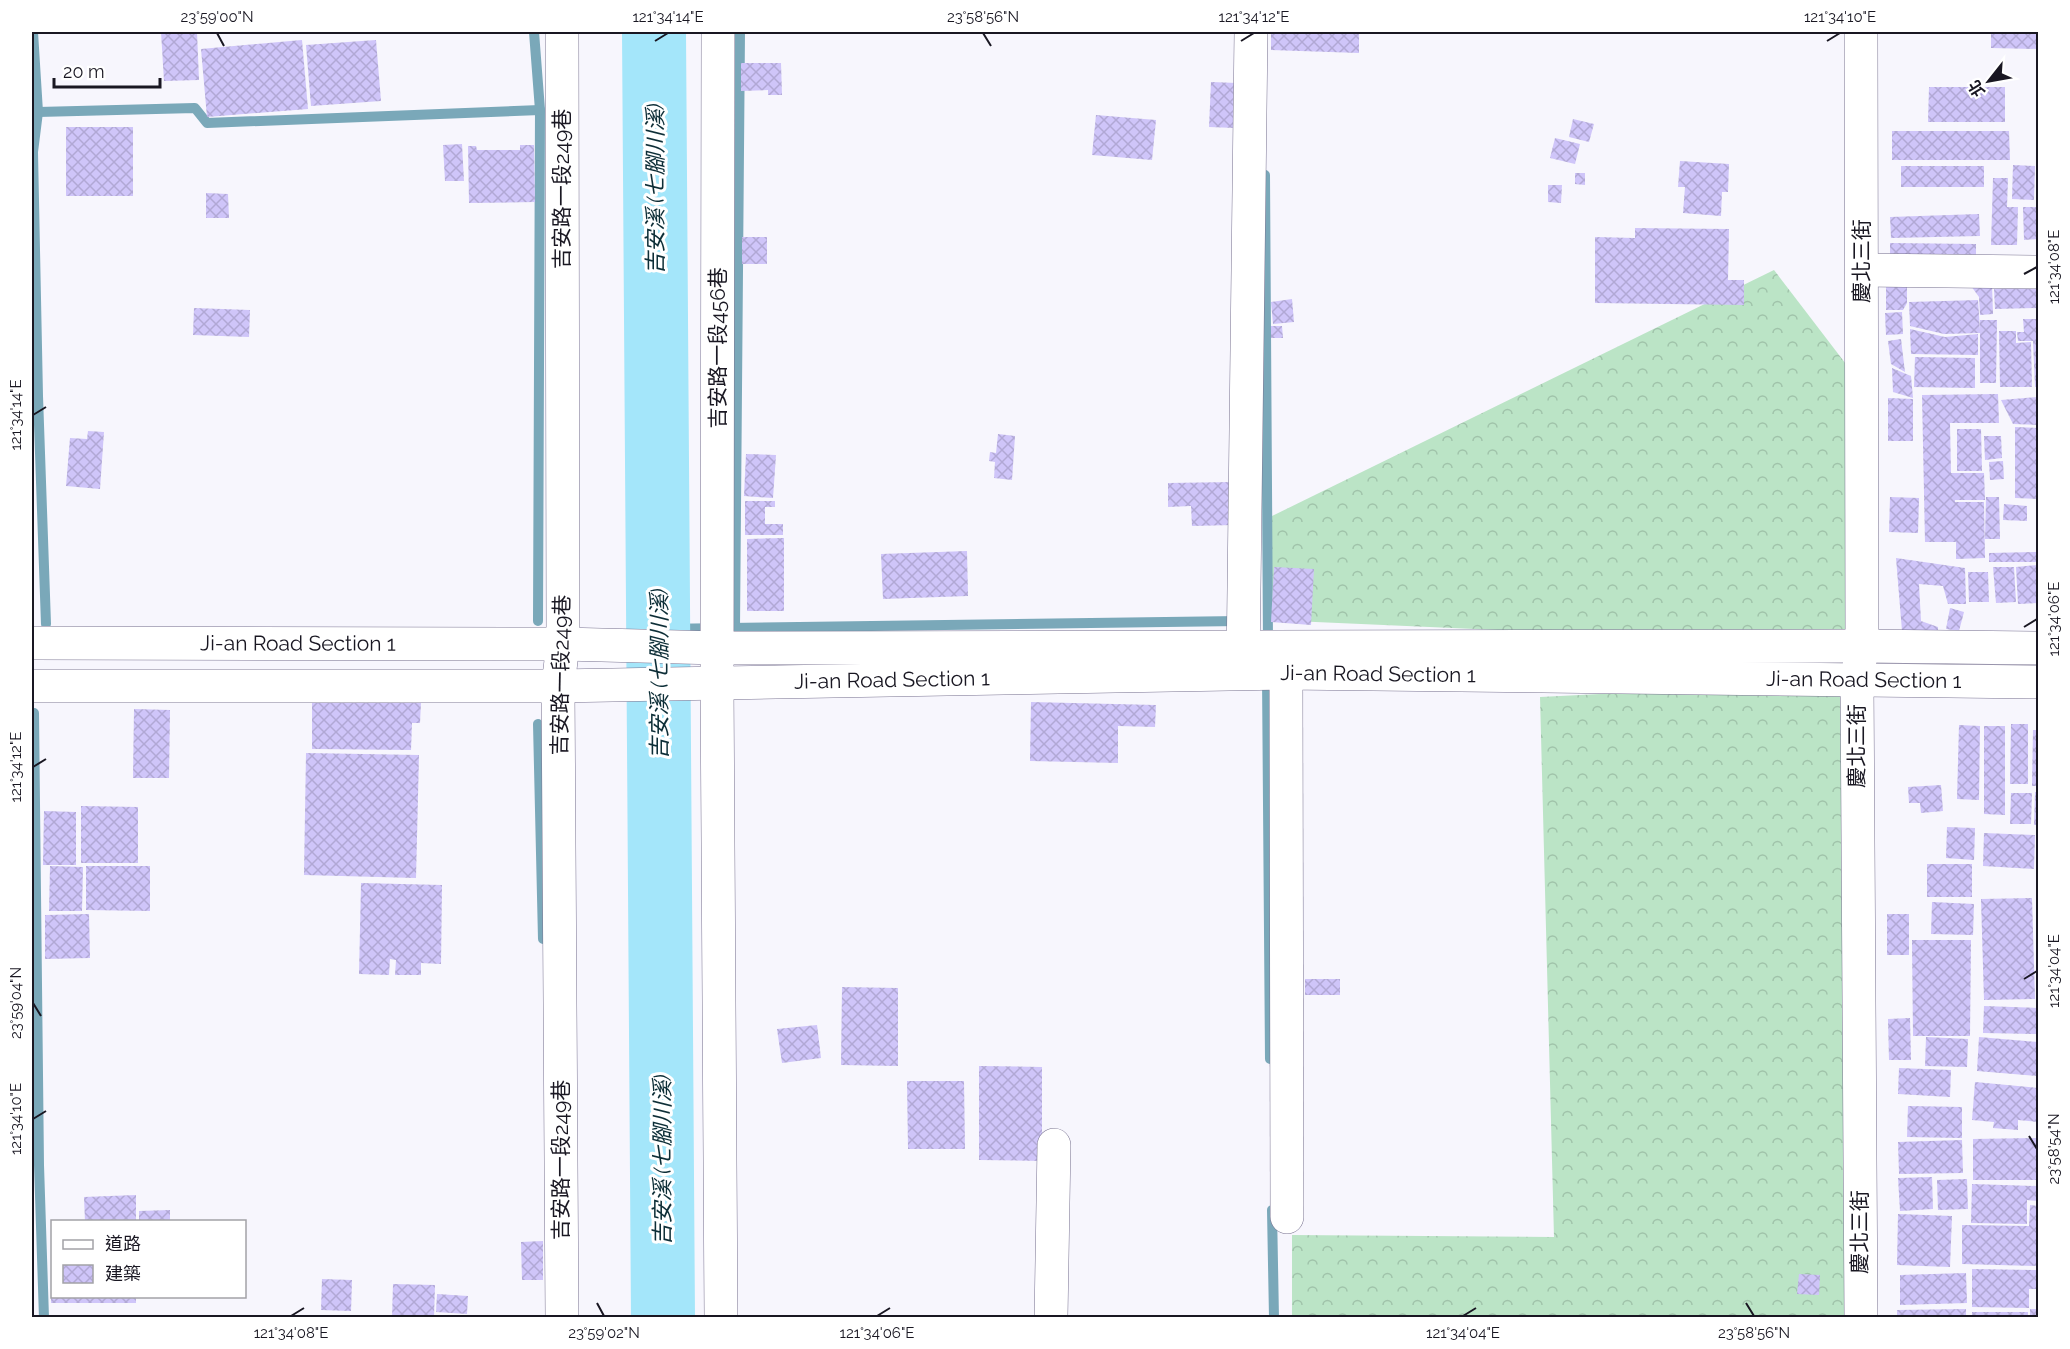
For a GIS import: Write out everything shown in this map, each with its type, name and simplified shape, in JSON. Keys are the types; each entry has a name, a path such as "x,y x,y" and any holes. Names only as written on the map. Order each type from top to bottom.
{"street":[{"name":"吉安路一段249巷","path":"562,32 563,644 558,686 562,1317"},
{"name":"吉安路一段456巷","path":"718,32 717,666 721,1317"},
{"path":"1243,660 1251,32"},
{"name":"慶北三街","path":"1861,32 1862,646 1857,681 1861,1317"},
{"path":"1862,270 2038,272"},
{"name":"Ji-an Road Section 1","path":"32,643 563,644 717,666"},
{"name":"Ji-an Road Section 1","path":"32,686 558,686 717,666 1243,660 1862,646 2038,648"},
{"name":"Ji-an Road Section 1","path":"1243,660 1286,673 2038,682"},
{"path":"1286,673 1287,1216"},
{"path":"1051,1317 1054,1145"}],"green space":[{"path":"1774,270 1862,385 1862,646 1268,620 1268,518"},
{"path":"1857,681 1853,1317 1292,1318 1292,1235 1554,1237 1540,697"}],"building":[{"path":"161,32 197,32 199,80 164,81"},
{"path":"1271,32 1359,32 1359,53 1271,50"},
{"path":"1991,32 2038,32 2038,49 1991,48"},
{"path":"302,40 308,109 207,117 201,49"},
{"path":"376,40 381,101 311,106 306,45"},
{"path":"741,63 781,63 782,95 768,95 768,90 741,91"},
{"path":"1211,82 1237,83 1235,128 1209,127"},
{"path":"1929,87 2005,87 2005,122 1928,122"},
{"path":"1096,115 1156,120 1152,160 1092,155"},
{"path":"1573,119 1594,124 1589,142 1569,137"},
{"path":"66,127 133,127 133,196 66,196"},
{"path":"1892,131 2009,131 2010,160 1892,160"},
{"path":"1555,138 1580,144 1575,164 1550,158"},
{"path":"462,144 464,181 445,181 443,145"},
{"path":"520,145 534,145 535,202 469,203 468,146 476,146 477,150 520,150"},
{"path":"1680,161 1729,164 1728,192 1722,192 1721,216 1683,213 1685,187 1678,187"},
{"path":"2013,165 2035,166 2034,200 2012,199"},
{"path":"1901,166 1984,166 1984,187 1901,187"},
{"path":"1575,173 1585,173 1585,185 1575,184"},
{"path":"1993,178 2008,178 2007,207 2018,207 2017,245 1991,245"},
{"path":"1548,185 1562,185 1561,203 1548,202"},
{"path":"206,193 228,194 229,218 206,218"},
{"path":"2023,207 2038,207 2038,239 2024,240"},
{"path":"1979,214 1980,236 1891,238 1890,217"},
{"path":"1635,228 1729,229 1728,280 1744,280 1744,305 1595,303 1595,237 1635,238"},
{"path":"742,237 767,237 767,264 742,264"},
{"path":"1890,243 1976,244 1976,265 1890,264"},
{"path":"1886,280 1907,280 1907,303 1903,310 1886,310"},
{"path":"1992,284 1993,314 1980,315 1979,297 1971,286"},
{"path":"2038,288 2038,308 1995,309 1994,289"},
{"path":"1292,299 1294,322 1273,324 1271,302"},
{"path":"1978,300 1980,330 1980,320 1997,320 1996,383 1980,383 1980,333 1944,334 1910,326 1909,302"},
{"path":"194,308 250,310 249,337 193,335"},
{"path":"1902,312 1903,334 1886,335 1885,313"},
{"path":"2023,319 2038,319 2038,387 2035,387 2033,341 2018,341 2017,332 2024,332"},
{"path":"1271,326 1282,326 1283,338 1271,338"},
{"path":"1910,329 1945,337 1978,334 1978,355 1911,354"},
{"path":"1999,331 2016,331 2016,343 2031,342 2032,387 2000,387"},
{"path":"1901,339 1905,372 1891,364 1888,341"},
{"path":"1915,357 1975,358 1975,388 1914,387"},
{"path":"1892,368 1911,376 1913,398 1893,392"},
{"path":"1998,394 1999,423 1950,423 1951,473 1984,473 1985,500 1955,500 1955,502 1984,502 1985,558 1956,559 1956,542 1925,542 1922,395"},
{"path":"2038,397 2038,425 2013,424 2001,400"},
{"path":"1888,398 1913,399 1913,441 1888,441"},
{"path":"2015,427 2038,428 2038,499 2015,498"},
{"path":"1957,429 1981,429 1982,471 1957,471"},
{"path":"88,431 104,432 100,489 66,486 70,438 87,439"},
{"path":"998,434 1015,436 1012,480 994,478 995,462 989,461 990,452 996,453"},
{"path":"1984,436 2001,436 2002,458 1985,460"},
{"path":"746,454 776,455 773,498 744,496"},
{"path":"2003,461 2004,479 1990,480 1989,462"},
{"path":"1234,482 1234,525 1192,526 1191,506 1168,507 1168,483"},
{"path":"1890,497 1919,498 1918,533 1889,532"},
{"path":"1986,497 1999,497 2000,539 1985,539"},
{"path":"745,501 775,501 775,507 765,507 765,524 783,524 783,535 745,535"},
{"path":"2004,504 2027,506 2027,521 2003,520"},
{"path":"784,538 784,611 747,611 747,539"},
{"path":"967,551 968,596 883,599 881,554"},
{"path":"2038,552 2038,562 1989,562 1989,553"},
{"path":"1896,558 1965,568 1966,604 1948,604 1943,586 1919,584 1921,621 1938,627 1938,646 1902,631"},
{"path":"2038,565 2038,603 2018,604 2016,567"},
{"path":"1274,567 1314,569 1311,625 1271,622"},
{"path":"1993,567 2014,567 2016,602 1996,603"},
{"path":"1968,572 1988,572 1989,602 1969,602"},
{"path":"1950,608 1964,612 1959,631 1946,629"},
{"path":"312,701 421,702 420,723 412,723 411,750 312,749"},
{"path":"1031,702 1156,705 1155,727 1118,726 1118,763 1030,761"},
{"path":"134,709 170,710 169,778 133,778"},
{"path":"2011,724 2028,724 2028,784 2010,784"},
{"path":"1959,725 1980,726 1979,800 1957,799"},
{"path":"1984,726 2005,726 2005,815 1984,814"},
{"path":"2033,730 2038,730 2038,786 2032,786"},
{"path":"306,753 419,755 416,878 304,875"},
{"path":"1941,785 1943,811 1921,813 1920,803 1909,803 1908,787"},
{"path":"2035,792 2038,792 2038,825 2034,825"},
{"path":"2011,793 2032,793 2031,824 2010,824"},
{"path":"81,806 138,807 138,863 81,863"},
{"path":"44,811 76,812 76,865 43,865"},
{"path":"1947,827 1975,828 1974,860 1946,858"},
{"path":"1984,833 2035,835 2034,869 1983,866"},
{"path":"1927,864 1972,864 1972,897 1927,897"},
{"path":"50,866 83,867 82,911 49,911"},
{"path":"86,866 150,866 150,911 86,910"},
{"path":"361,883 442,885 441,964 421,963 421,975 395,975 396,960 390,959 389,975 359,974"},
{"path":"2032,898 2035,999 1984,1000 1981,899"},
{"path":"1932,902 1974,904 1973,935 1931,934"},
{"path":"89,914 90,958 45,959 45,915"},
{"path":"1887,914 1909,914 1909,955 1887,955"},
{"path":"1912,940 1971,940 1970,1036 1913,1036"},
{"path":"1305,979 1340,979 1340,995 1305,995"},
{"path":"842,987 898,988 898,1066 841,1065"},
{"path":"1984,1006 2038,1008 2038,1034 1983,1033"},
{"path":"1910,1018 1911,1060 1889,1060 1888,1019"},
{"path":"817,1025 821,1058 782,1063 777,1029"},
{"path":"1926,1037 1968,1039 1967,1067 1925,1066"},
{"path":"1979,1037 2038,1042 2038,1076 1977,1071"},
{"path":"979,1066 1042,1067 1042,1161 979,1160"},
{"path":"1899,1068 1951,1070 1950,1097 1898,1094"},
{"path":"907,1081 964,1081 965,1149 908,1149"},
{"path":"1975,1082 2038,1088 2038,1122 2018,1120 2018,1130 1993,1128 1994,1122 1972,1120"},
{"path":"1908,1106 1962,1107 1962,1138 1907,1137"},
{"path":"2038,1138 2038,1180 1973,1180 1973,1139"},
{"path":"1962,1140 1963,1173 1899,1174 1898,1142"},
{"path":"1932,1177 1933,1209 1900,1211 1898,1178"},
{"path":"1967,1179 1968,1209 1938,1210 1937,1180"},
{"path":"1972,1184 2038,1186 2038,1201 2027,1200 2027,1224 1971,1223"},
{"path":"136,1195 136,1220 85,1220 84,1197"},
{"path":"2030,1205 2038,1206 2038,1266 1962,1264 1962,1225 2029,1226"},
{"path":"170,1210 170,1220 139,1220 139,1211"},
{"path":"1898,1214 1952,1216 1950,1267 1897,1265"},
{"path":"543,1241 543,1280 522,1280 521,1242"},
{"path":"1972,1269 2038,1270 2038,1289 2029,1289 2029,1308 1972,1307"},
{"path":"1966,1273 1967,1303 1900,1305 1900,1275"},
{"path":"1799,1274 1820,1275 1819,1295 1797,1294"},
{"path":"322,1279 352,1280 351,1311 321,1310"},
{"path":"393,1284 435,1285 434,1318 392,1318"},
{"path":"437,1294 468,1296 467,1314 436,1312"},
{"path":"51,1298 136,1298 136,1303 51,1303"},
{"path":"1966,1309 1966,1318 1897,1318 1897,1310"},
{"path":"2030,1309 2038,1309 2038,1318 2030,1318"},
{"path":"1972,1312 2028,1312 2028,1318 1972,1318"}],"waterway":[{"path":"33,32 38,112 33,152 46,624"},
{"path":"534,32 540,110 538,621"},
{"name":"吉安溪 (七腳川溪)","path":"654,32 663,1318"},
{"path":"735,628 740,32"},
{"path":"38,112 195,108 207,123 540,110"},
{"path":"1265,175 1268,642"},
{"path":"658,629 1240,621"},
{"path":"1267,676 1270,1059"},
{"path":"34,713 39,1165 44,1318"},
{"path":"538,724 543,939"},
{"path":"1272,1210 1274,1318"}]}
